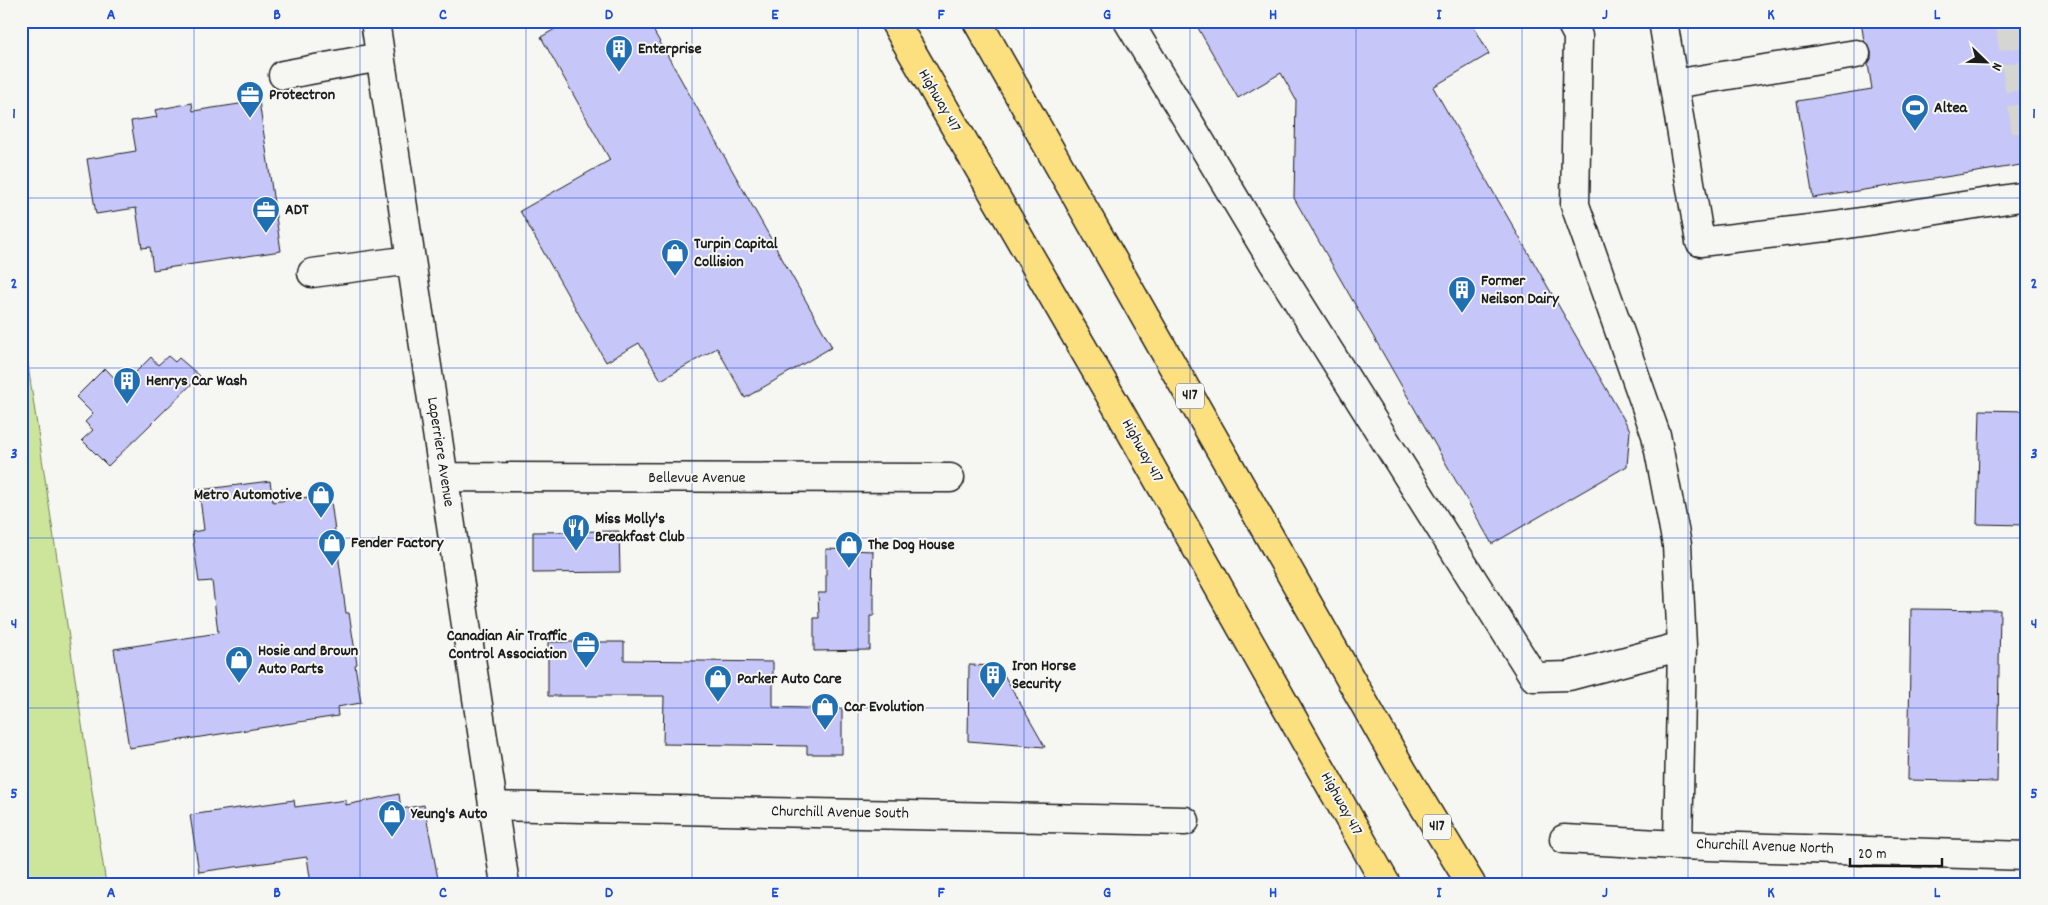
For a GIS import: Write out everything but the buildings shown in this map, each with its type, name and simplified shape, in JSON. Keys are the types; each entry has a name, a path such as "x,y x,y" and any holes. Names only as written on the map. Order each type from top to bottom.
{"highway":[{"name":"Highway 417","path":"894,21 1121,414 1386,884"},
{"name":"417","path":"977,21 1398,761 1471,884"}],"street":[{"name":"Laperriere Avenue","path":"375,21 505,884"},
{"path":"1128,21 1273,262 1534,676 1569,676 1682,646"},
{"path":"1570,21 1578,36 1575,205 1656,435 1677,546 1682,646 1678,845"},
{"path":"1663,21 1700,242 1835,226 2027,196"},
{"path":"1674,84 1856,54"},
{"path":"282,75 380,57"},
{"path":"312,273 411,260"},
{"name":"Bellevue Avenue","path":"444,477 950,478"},
{"name":"Churchill Avenue South","path":"494,806 1185,821"},
{"name":"Churchill Avenue North","path":"1564,839 1678,845 2027,856"}],"green space":[{"path":"21,319 106,884 21,884"}],"tunnel":[{"path":"2009,21 2027,139"}],"place":[{"name":"Enterprise","path":"619,73"},
{"name":"Protectron","path":"250,119"},
{"name":"Altea","path":"1915,132"},
{"name":"ADT","path":"266,234"},
{"name":"Turpin Capital Collision","path":"675,277"},
{"name":"Former Neilson Dairy","path":"1462,314"},
{"name":"Henrys Car Wash","path":"127,405"},
{"name":"Metro Automotive","path":"321,519"},
{"name":"Miss Molly's Breakfast Club","path":"576,552"},
{"name":"Fender Factory","path":"332,567"},
{"name":"The Dog House","path":"849,569"},
{"name":"Canadian Air Traffic Control Association","path":"586,669"},
{"name":"Hosie and Brown Auto Parts","path":"239,684"},
{"name":"Iron Horse Security","path":"993,699"},
{"name":"Parker Auto Care","path":"718,703"},
{"name":"Car Evolution","path":"825,731"},
{"name":"Yeung's Auto","path":"392,838"}]}
